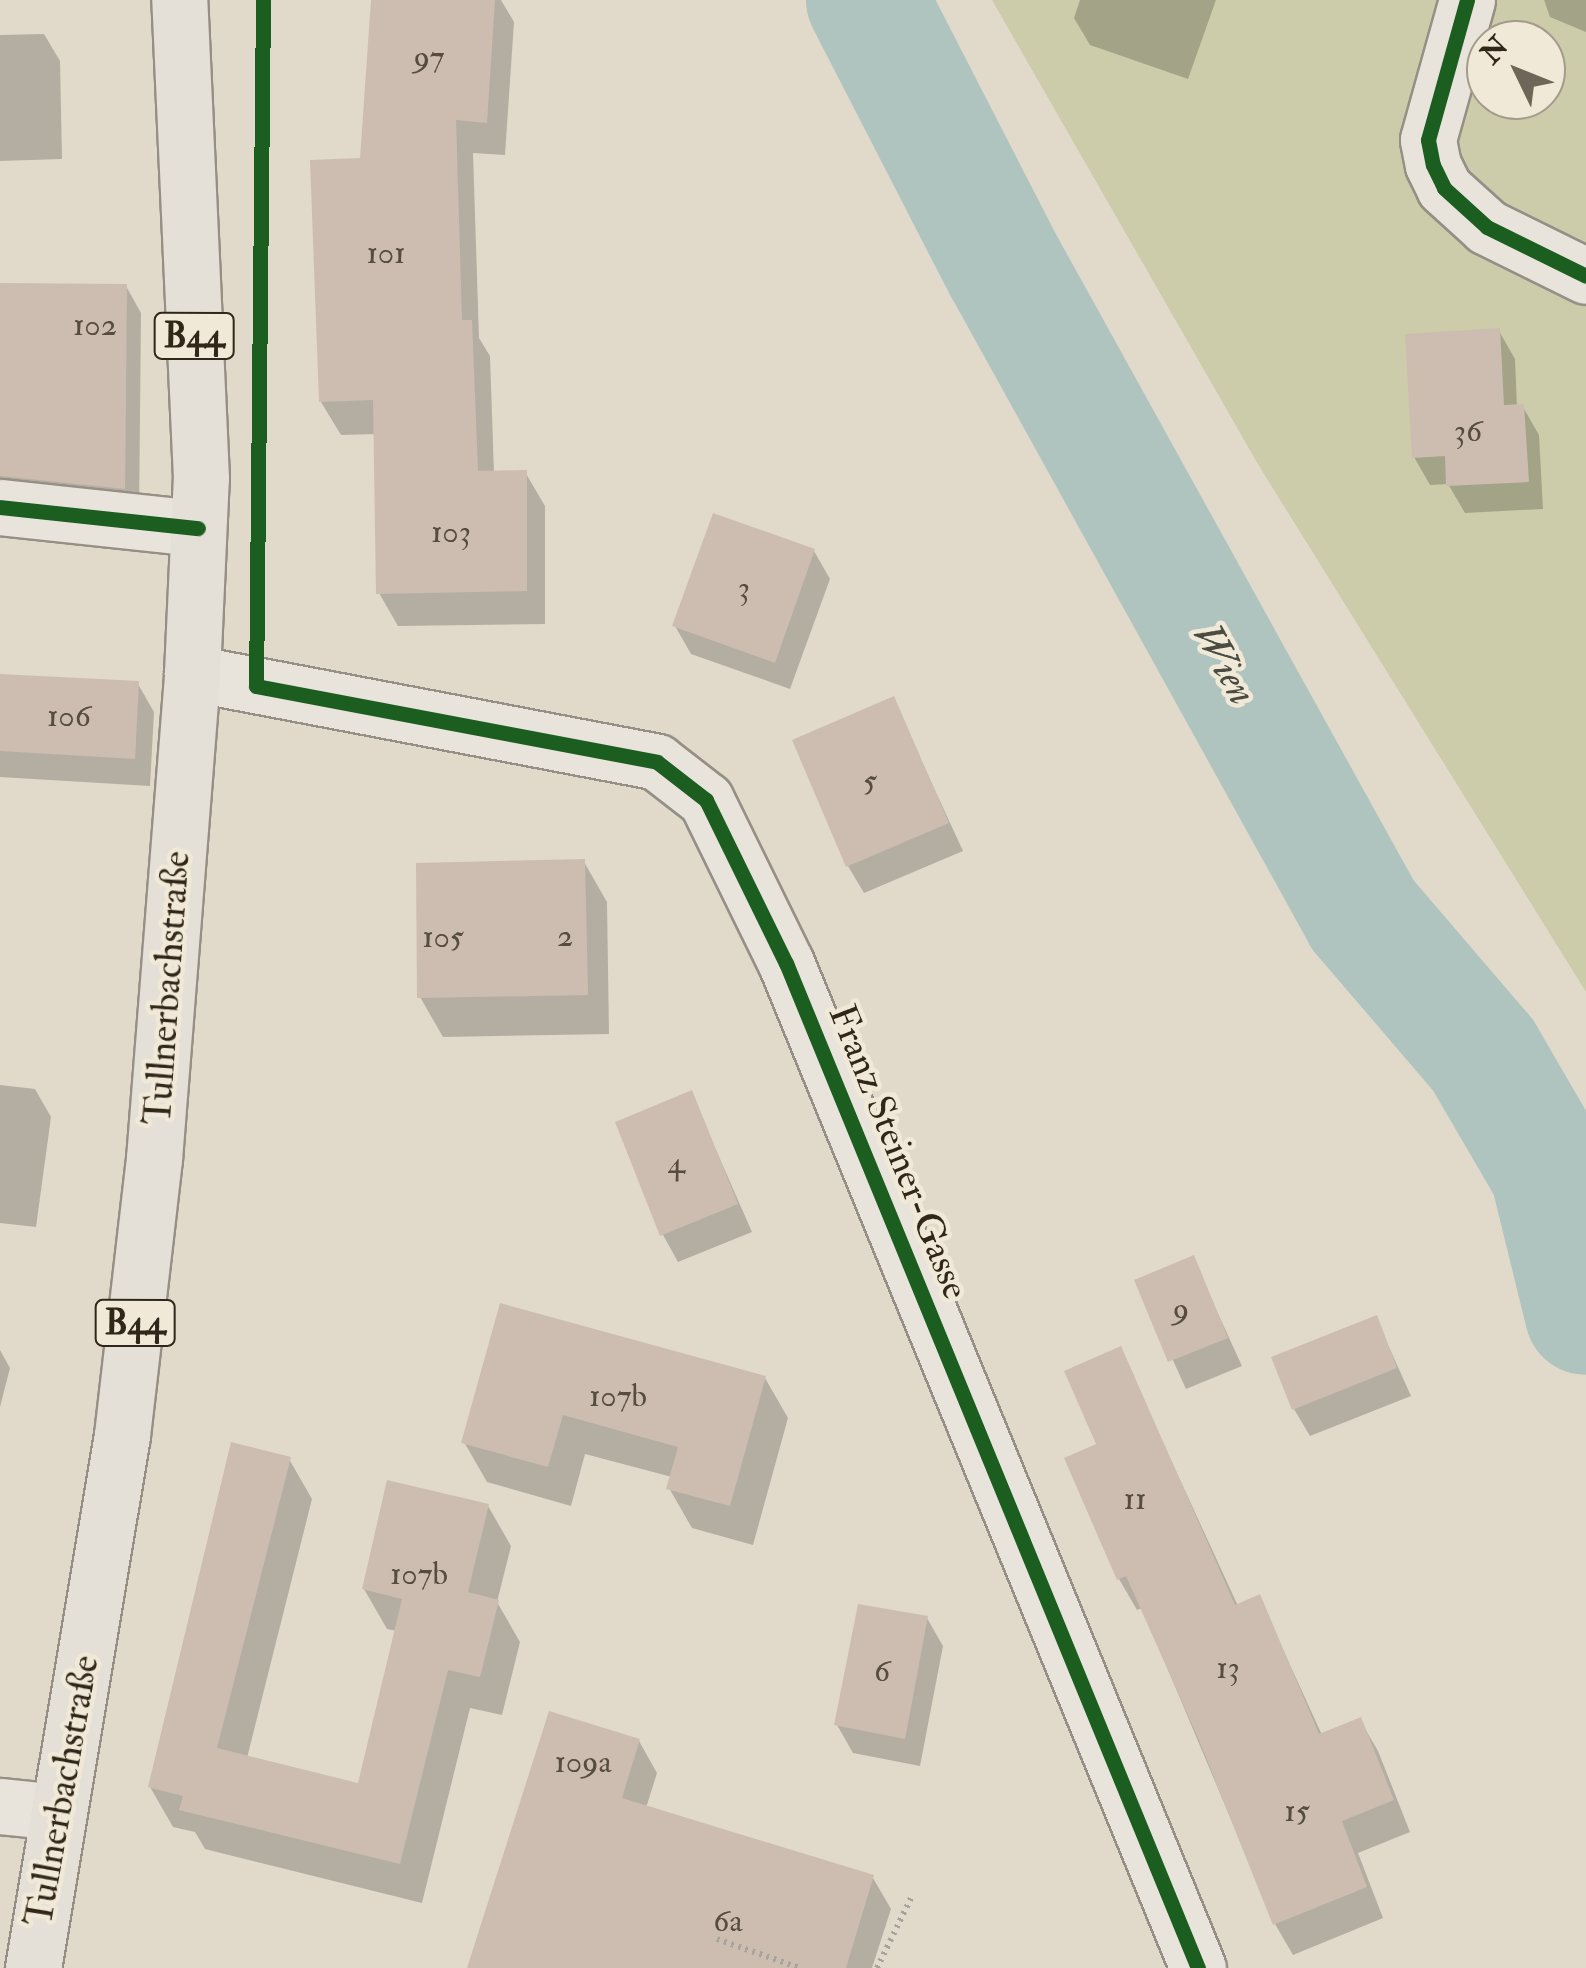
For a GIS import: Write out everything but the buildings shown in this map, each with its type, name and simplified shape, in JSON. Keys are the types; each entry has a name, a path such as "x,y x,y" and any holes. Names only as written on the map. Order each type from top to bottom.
{"main road":[{"name":"Tullnerbachstraße","path":"33,1968 122,1435 150,1198 192,673 200,478 180,0"}],"street":[{"path":"1467,0 1428,140 1433,165 1444,188 1487,226 1586,276"},
{"path":"0,507 198,528"},
{"name":"Franz Steiner-Gasse","path":"192,673 657,762 706,800 786,963 1198,1968"},
{"path":"0,1806 60,1812"}],"path":[{"path":"877,1968 910,1898"},
{"path":"717,1939 800,1968"}],"green space":[{"path":"992,0 1586,0 1586,992 1259,466"}],"waterway":[{"name":"Wien","path":"867,0 1005,268 1363,915 1483,1055 1551,1172 1586,1314"}],"cycle path":[{"path":"263,0 256,686 657,762 706,800 786,963 1198,1968"},
{"path":"1467,0 1428,140 1433,165 1444,188 1487,227 1586,276"},
{"path":"0,507 198,528"}]}
